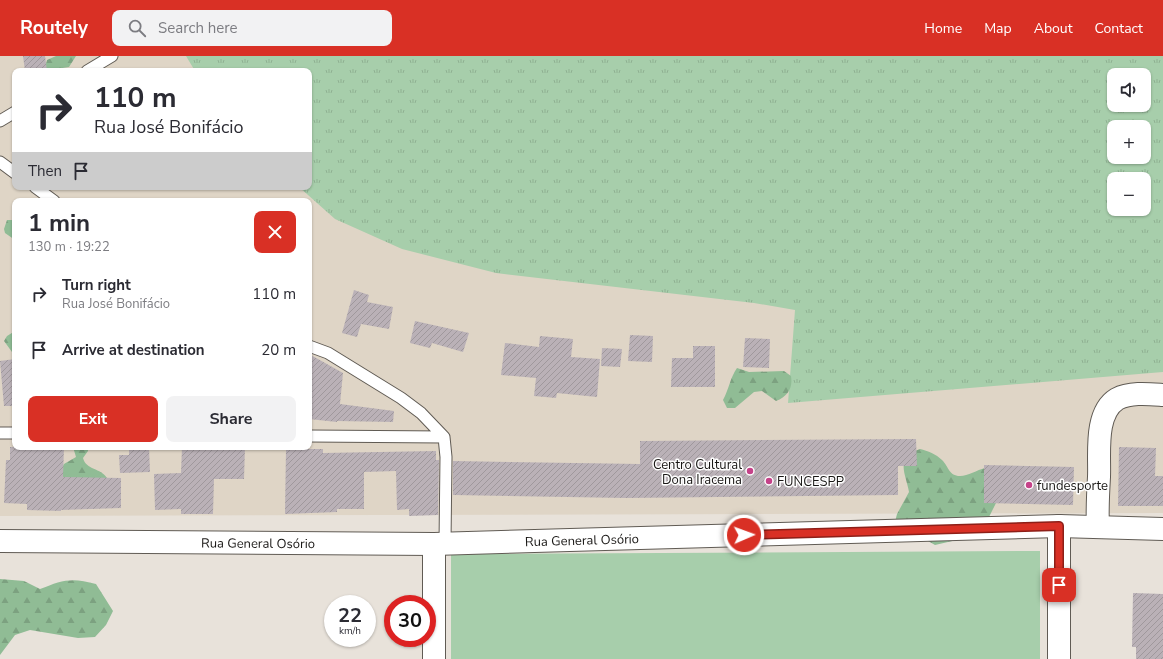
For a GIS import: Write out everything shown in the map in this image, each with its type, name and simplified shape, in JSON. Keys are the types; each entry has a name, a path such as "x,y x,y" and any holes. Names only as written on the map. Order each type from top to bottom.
{"street":[{"path":"1098,527 1099,434 1104,416 1110,406 1117,399 1145,394 1163,395"},
{"path":"1058,659 1059,526"},
{"name":"Rua General Osório","path":"0,541 439,544 1059,526 1163,529"},
{"path":"434,659 439,544"}],"lane":[{"path":"92,68 112,56"},
{"path":"0,121 12,114"},
{"path":"0,162 12,171"},
{"path":"39,190 50,198"},
{"path":"312,347 328,353 401,398 420,413 444,437 446,457 439,544"},
{"path":"0,433 12,433"},
{"path":"312,436 444,437"}],"shaded area":[{"path":"0,56 1163,56 1163,513 0,516"}],"green space":[{"path":"56,56 76,56 69,67 62,68 45,68 47,60"},
{"path":"186,56 1163,56 1163,372 788,403 795,310 754,303 496,273 402,249 335,219 302,190 312,190 312,68 193,68"},
{"path":"7,220 12,220 12,238 5,233 4,229"},
{"path":"12,333 12,352 4,341 7,336"},
{"path":"737,368 749,372 784,371 791,376 789,391 784,397 776,401 762,391 754,392 735,408 727,408 723,400"},
{"path":"920,449 937,456 942,460 951,473 956,476 966,475 985,468 999,497 986,523 974,536 935,545 895,522 897,514 909,492 904,473 904,462 907,457"},
{"path":"74,450 88,450 83,458 87,465 101,472 107,478 71,486 59,472 64,464 76,457"},
{"path":"1040,551 1040,659 451,659 451,554"},
{"path":"0,579 24,581 40,589 67,580 96,584 113,611 106,625 95,637 78,638 30,630 15,635 0,655"}],"building":[{"path":"23,56 45,56 47,68 25,68"},
{"path":"354,290 369,295 367,302 393,307 389,329 361,324 357,337 342,333"},
{"path":"415,321 469,333 463,352 432,343 430,348 410,343"},
{"path":"630,335 653,336 652,362 628,361"},
{"path":"540,336 573,339 571,357 600,359 597,397 557,393 556,398 534,396 536,378 501,375 505,343 539,347"},
{"path":"745,338 770,339 769,368 743,367"},
{"path":"693,346 715,346 715,387 671,387 672,358 693,358"},
{"path":"602,348 622,349 620,367 601,366"},
{"path":"312,356 343,373 340,404 394,411 393,422 337,422 312,419"},
{"path":"12,359 12,406 4,406 0,361"},
{"name":"FUNCESPP","path":"916,439 917,466 898,466 898,495 626,498 453,495 453,461 640,464 640,441"},
{"path":"10,447 12,447 12,450 64,450 63,477 121,478 121,508 61,511 27,510 27,504 4,503 6,460 10,460"},
{"path":"1119,447 1156,448 1155,476 1163,476 1163,506 1118,506"},
{"path":"323,449 323,453 436,451 436,460 439,460 438,515 409,516 409,509 397,510 396,471 364,472 364,509 337,509 337,512 285,514 286,450"},
{"path":"129,450 149,450 150,472 120,473 119,455 129,455"},
{"path":"182,450 245,450 244,479 214,479 213,514 181,514 181,509 155,510 154,474 181,473"},
{"name":"fundesporte","path":"984,465 1074,467 1073,505 984,503"},
{"path":"1133,593 1163,594 1163,659 1136,659 1136,647 1132,647"}],"place":[{"name":"Centro Cultural Dona Iracema","path":"750,471"},
{"name":"FUNCESPP","path":"769,481"},
{"name":"fundesporte","path":"1029,485"}],"route":[{"path":"744,535 1059,526 1059,585"}]}
